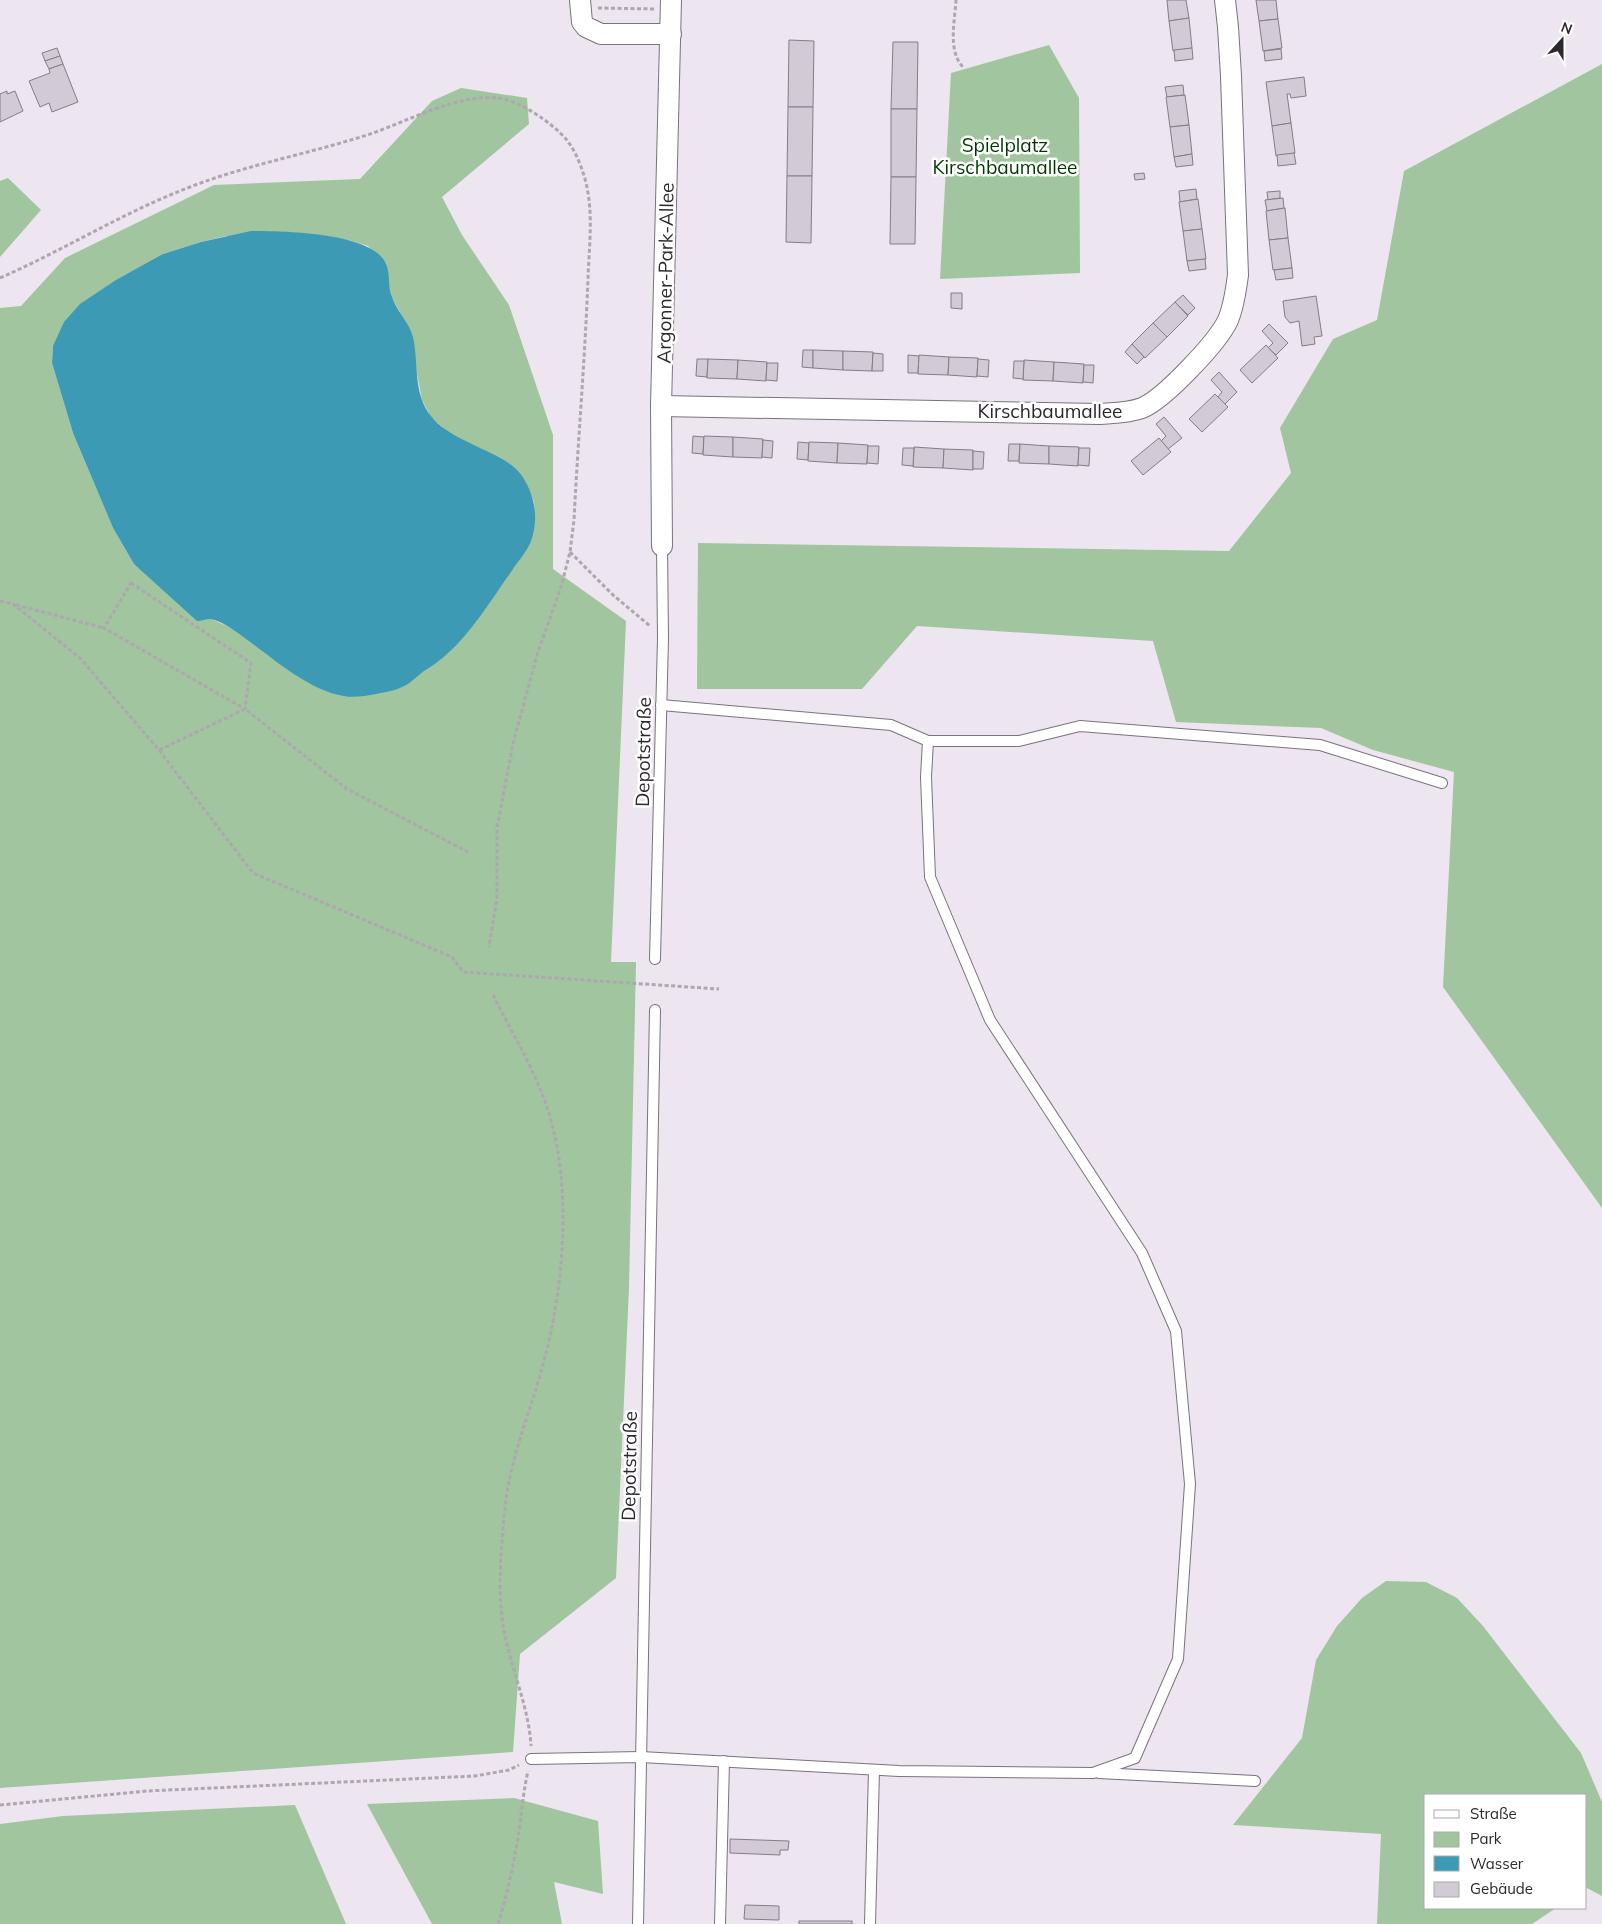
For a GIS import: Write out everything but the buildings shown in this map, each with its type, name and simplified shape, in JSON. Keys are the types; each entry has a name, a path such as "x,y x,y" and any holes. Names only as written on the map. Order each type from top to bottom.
{"street":[{"name":"Kirschbaumallee","path":"661,406 1100,414 1131,411 1154,401 1204,354 1219,335 1228,320 1234,298 1237,265 1231,76 1225,0"},
{"name":"Argonner-Park-Allee","path":"662,546 661,406 671,34 675,3"},
{"path":"580,4 582,22 586,27 601,34 671,34"}],"lane":[{"name":"Depotstraße","path":"655,959 663,638 662,546"},
{"path":"661,706 891,724 928,741 1019,741 1080,726 1320,745 1442,782"},
{"path":"928,741 926,777 930,877 990,1020 1142,1253 1176,1331 1190,1484 1178,1659 1135,1758 1093,1773"},
{"name":"Depotstraße","path":"638,1924 655,1010"},
{"path":"531,1759 642,1757 874,1770 1093,1773 1255,1781"},
{"path":"720,1924 724,1762"},
{"path":"870,1924 874,1770"}],"path":[{"path":"956,0 954,52 958,62 964,68"},
{"path":"580,4 675,3"},
{"path":"0,278 30,265 140,208 190,187 231,173 369,134 456,103 480,98 498,98 515,103 552,126 566,140 578,159 586,180 590,218 574,520 570,552 561,587 538,652 514,739 497,828 497,898 489,947"},
{"path":"570,552 613,595 663,638"},
{"path":"104,628 131,583 251,663 245,709"},
{"path":"0,601 104,628 245,709 346,789 468,852"},
{"path":"13,604 80,658 159,750 253,874 452,957 463,972 720,989"},
{"path":"159,750 245,709"},
{"path":"493,995 543,1096 558,1142 564,1196 561,1257 553,1320 543,1365 510,1472 505,1508 500,1581 505,1639 522,1697 530,1741 531,1759 521,1803 520,1823 511,1875 498,1924"},
{"path":"0,1805 147,1791 475,1776 509,1770 531,1759"}],"green space":[{"name":"Spielplatz Kirschbaumallee","path":"1049,45 1079,98 1080,273 940,279 951,73"},
{"path":"1602,64 1602,1208 1443,987 1454,772 1373,750 1321,728 1176,722 1153,641 917,626 862,689 697,689 698,543 1229,551 1291,473 1280,428 1333,339 1377,320 1404,171"},
{"path":"461,88 527,98 529,124 442,197 462,235 509,305 553,435 553,569 626,621 611,962 636,962 629,1288 616,1578 520,1654 513,1752 0,1788 0,308 21,306 65,258 214,185 360,179 432,101","holes":["316,235 349,240 368,246 388,270 388,283 392,298 408,326 422,400 431,417 449,433 473,446 528,487 534,502 535,521 505,581 474,623 447,654 260,648 235,630 212,619 134,564 113,528 73,433 52,363 53,346 163,254 226,236"]},
{"path":"8,178 41,210 0,257 0,181"},
{"path":"1386,1581 1426,1582 1457,1598 1483,1626 1581,1753 1602,1802 1602,1896 1587,1888 1587,1794 1424,1794 1424,1909 1554,1909 1532,1924 1377,1924 1381,1834 1233,1825 1302,1738 1316,1660 1337,1626 1362,1598"},
{"path":"514,1798 598,1821 603,1894 554,1882 562,1924 432,1924 367,1804"},
{"path":"295,1805 346,1924 0,1924 0,1824 63,1816"}],"water":[{"path":"251,231 324,235 362,244 376,252 387,266 392,297 413,336 419,390 431,416 452,433 504,460 515,468 522,476 533,499 535,524 531,541 489,604 464,637 446,655 408,684 396,689 355,697 330,693 290,672 222,623 210,619 197,621 134,564 113,528 73,433 52,363 53,346 64,322 80,304 116,280 163,254 201,242"}]}
